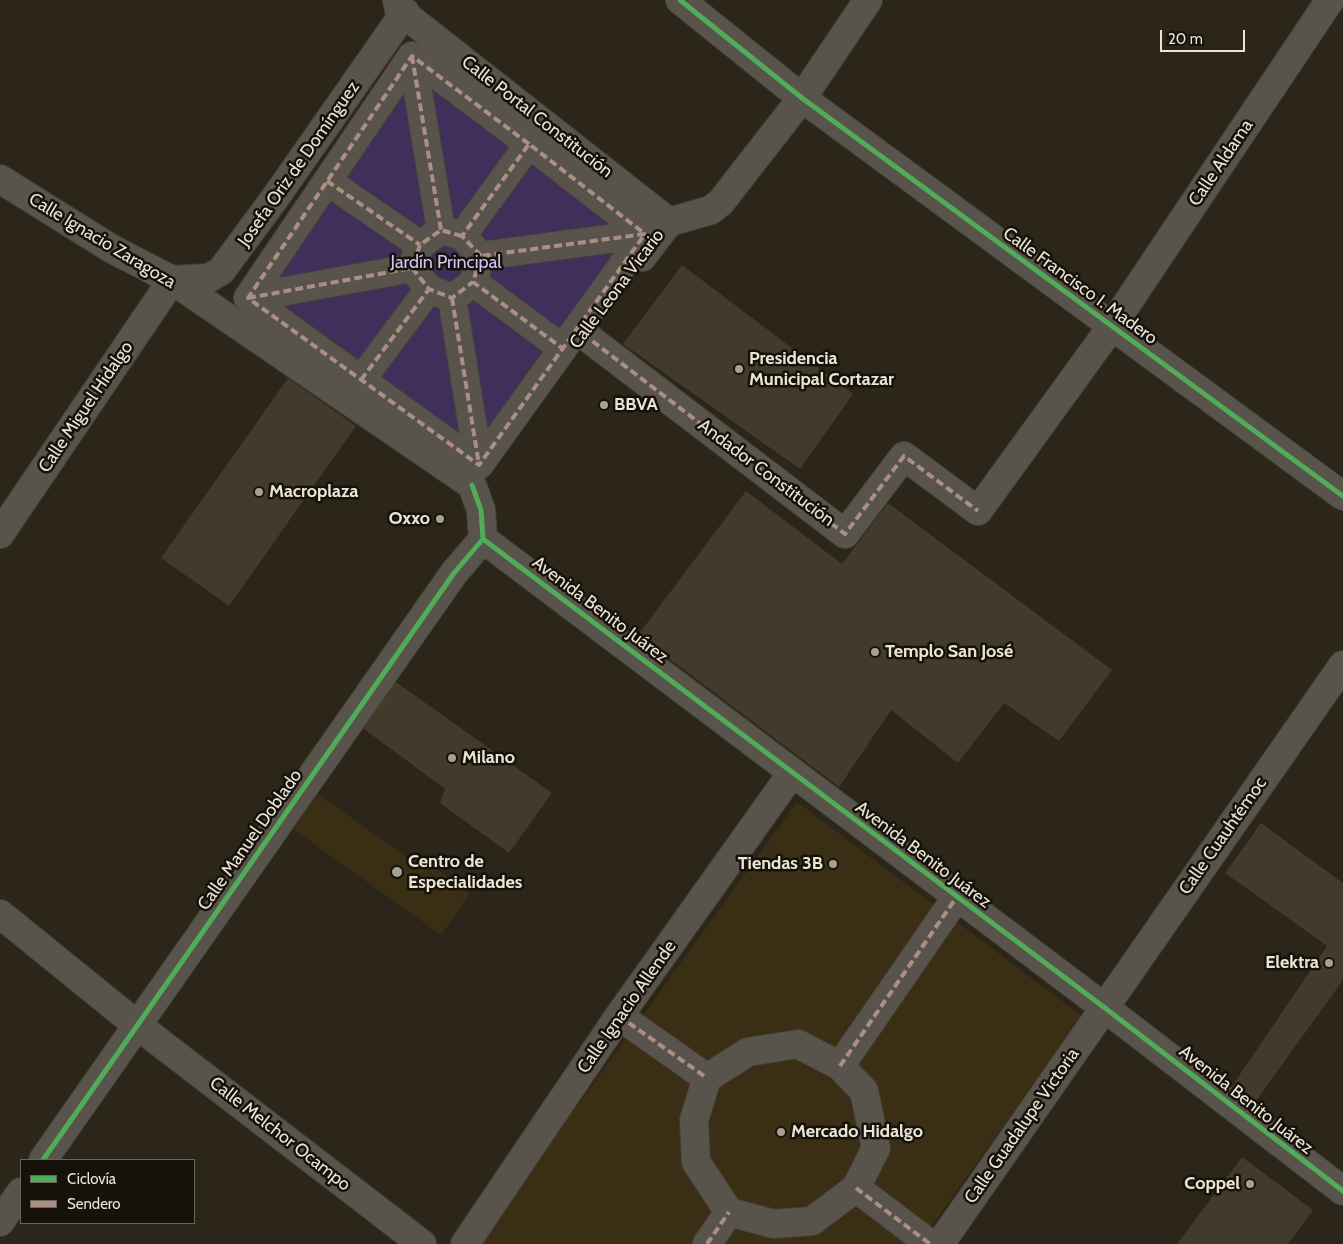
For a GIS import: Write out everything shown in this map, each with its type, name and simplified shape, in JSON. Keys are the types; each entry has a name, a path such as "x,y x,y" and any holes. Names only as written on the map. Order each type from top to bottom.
{"street":[{"name":"Calle Francisco I. Madero","path":"680,0 802,98 1343,496"},
{"name":"Calle Leona Vicario","path":"475,475 657,228 711,210 721,202 802,98 868,0"},
{"name":"Calle Aldama","path":"978,511 1112,326 1330,0"},
{"name":"Calle Portal Constitución","path":"401,6 657,228"},
{"name":"Josefa Oriz de Domínguez","path":"172,280 203,280 221,271 275,198 401,6"},
{"path":"412,56 529,144 657,228"},
{"path":"248,298 412,56"},
{"path":"412,56 441,294 475,475 481,510 483,539"},
{"path":"248,298 434,245 529,144"},
{"name":"Calle Ignacio Zaragoza","path":"0,179 112,249 172,280 203,303 475,475"},
{"path":"327,181 434,245 481,256 657,228"},
{"path":"474,282 481,256"},
{"name":"Calle Miguel Hidalgo","path":"0,534 172,280"},
{"path":"361,380 441,294 474,282"},
{"path":"474,282 573,341"},
{"path":"248,298 361,380 475,475"},
{"name":"Andador Constitución","path":"573,341 845,534 904,456 978,511"},
{"name":"Avenida Benito Juárez","path":"483,539 956,898 1105,1008 1343,1191"},
{"name":"Calle Manuel Doblado","path":"44,1159 454,573 483,539"},
{"name":"Calle Cuauhtémoc","path":"1105,1008 1343,665"},
{"name":"Calle Ignacio Allende","path":"465,1244 619,1016 792,773"},
{"path":"840,1066 956,898"},
{"name":"Calle Melchor Ocampo","path":"0,914 137,1025 422,1244"},
{"name":"Calle Guadalupe Victoria","path":"940,1244 1105,1008"},
{"path":"619,1016 707,1078"},
{"path":"798,1044 840,1066 864,1091 876,1148 856,1188 812,1221 774,1224 729,1212 696,1162 694,1120 707,1078 748,1052 798,1044"},
{"path":"856,1188 930,1244"},
{"path":"0,1222 20,1193"},
{"path":"707,1244 729,1212"}],"shaded area":[{"name":"Centro de Especialidades","path":"318,794 411,860 416,854 470,893 441,935 293,829"},
{"path":"797,802 1082,1016 919,1244 477,1244"}],"green space":[{"name":"Jardín Principal","path":"412,56 645,234 479,465 248,298"}],"building":[{"name":"Presidencia Municipal Cortazar","path":"682,265 853,394 800,469 623,344"},
{"name":"Macroplaza","path":"288,378 356,426 229,606 161,558"},
{"name":"Templo San José","path":"746,491 842,564 888,503 1112,670 1059,741 1004,703 958,763 891,710 839,787 638,635"},
{"name":"Milano","path":"393,680 552,793 509,853 440,803 445,789 360,726"},
{"name":"Elektra","path":"1261,823 1343,883 1343,980 1254,1104 1230,1089 1327,946 1225,873"},
{"name":"Coppel","path":"1242,1157 1313,1210 1288,1244 1177,1244"}],"marked path":[{"path":"412,56 441,230"},
{"path":"529,144 412,56 248,298 479,465 645,234"},
{"path":"481,256 462,236 529,144 645,234 481,256 473,282 562,348"},
{"path":"327,181 420,245"},
{"path":"462,236 441,230 420,245 412,268 429,289 452,298 473,282"},
{"path":"248,298 412,268"},
{"path":"361,380 429,289"},
{"path":"452,298 479,465"},
{"path":"583,334 845,534 904,456 978,511"},
{"path":"840,1066 956,898"},
{"path":"619,1016 707,1078"},
{"path":"856,1188 930,1244"},
{"path":"707,1244 729,1212"}],"cycle path":[{"path":"680,0 802,98 1343,496"},
{"path":"472,485 481,510 483,539 1105,1008 1343,1191"},
{"path":"44,1159 454,573 483,539"}],"place":[{"name":"Presidencia Municipal Cortazar","path":"739,369"},
{"name":"BBVA","path":"604,405"},
{"name":"Macroplaza","path":"259,492"},
{"name":"Oxxo","path":"440,519"},
{"name":"Templo San José","path":"875,652"},
{"name":"Milano","path":"452,758"},
{"name":"Tiendas 3B","path":"833,864"},
{"name":"Centro de Especialidades","path":"397,872"},
{"name":"Elektra","path":"1329,963"},
{"name":"Mercado Hidalgo","path":"781,1132"},
{"name":"Coppel","path":"1250,1184"}]}
